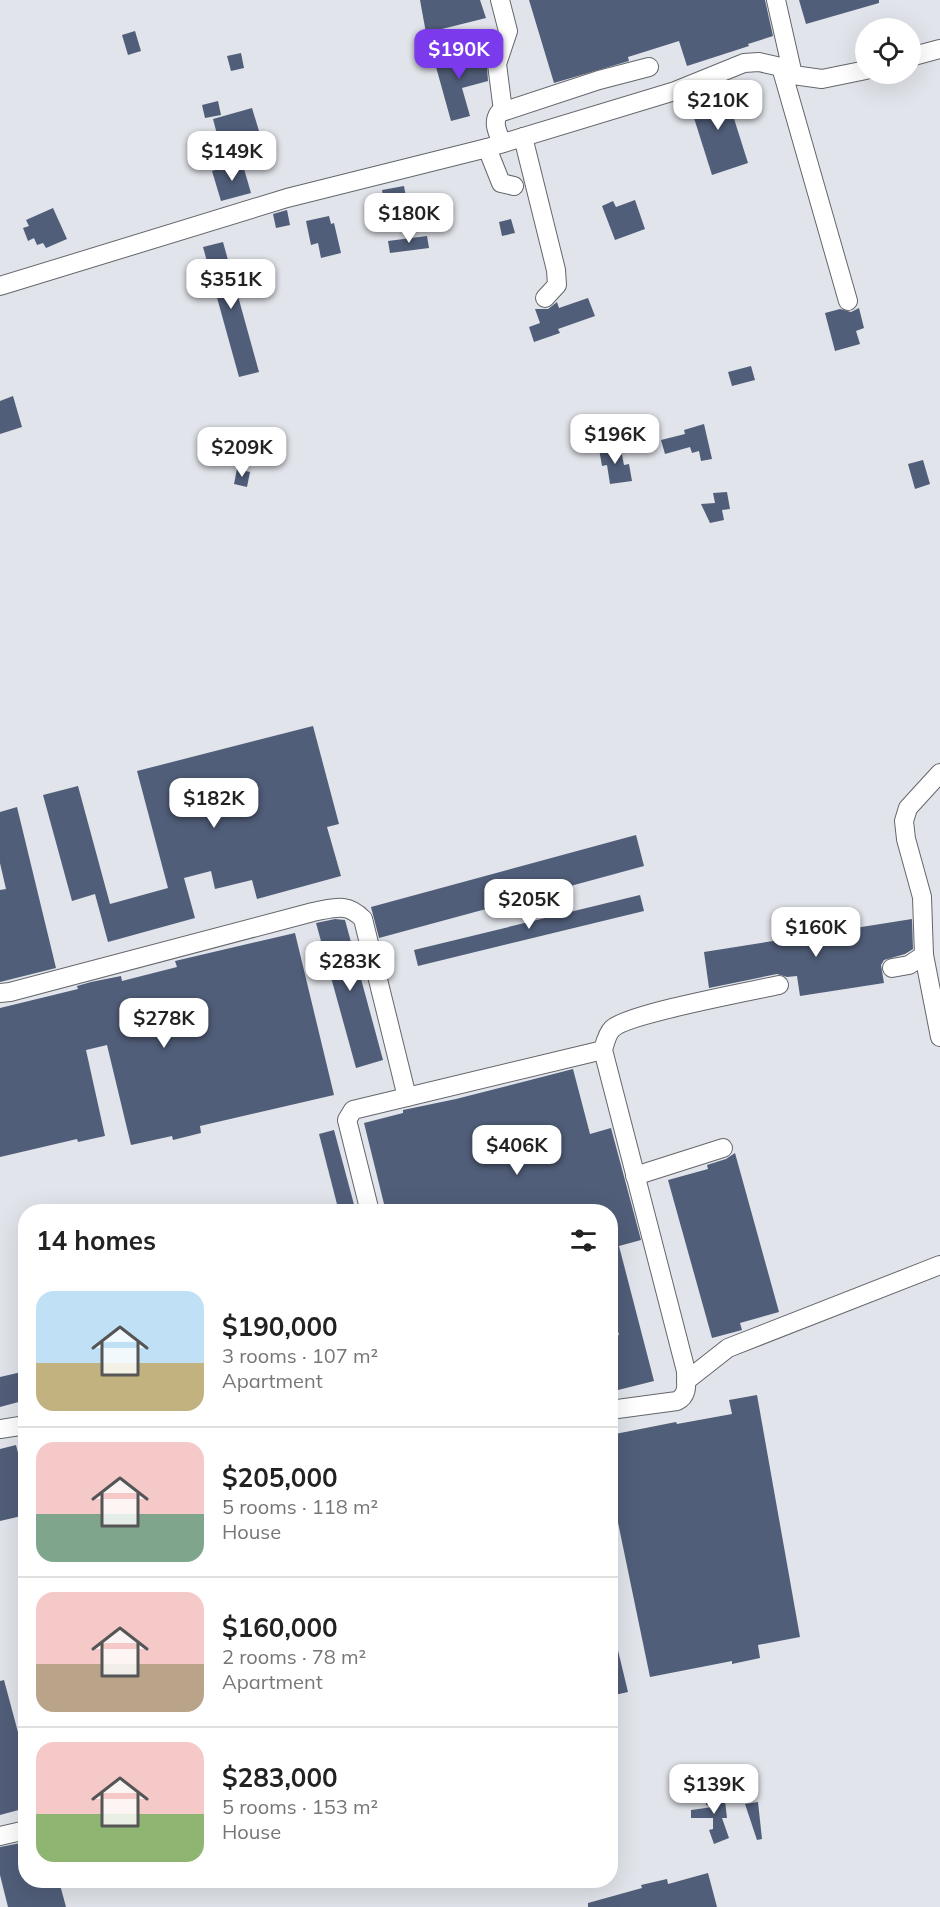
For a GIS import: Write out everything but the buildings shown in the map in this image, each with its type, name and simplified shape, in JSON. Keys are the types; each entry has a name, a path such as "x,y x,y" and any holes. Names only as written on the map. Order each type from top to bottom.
{"street":[{"path":"500,0 508,31 497,63 503,111"},
{"path":"776,0 788,71 848,301"},
{"path":"921,54 940,49"},
{"path":"0,286 287,198 523,137 675,91 744,63 759,62 822,79 855,72"},
{"path":"514,186 501,183 495,145 495,118 503,111 649,67"},
{"path":"523,137 556,270 557,285 545,298"},
{"path":"940,773 908,808 904,821 906,839 922,897 924,955 940,1037"},
{"path":"0,993 302,915 346,907 355,910 363,919 407,1097"},
{"path":"891,968 909,965 924,955"},
{"path":"618,1409 677,1401 683,1398 687,1389 686,1371 603,1050 613,1028 629,1020 695,1003 779,986"},
{"path":"368,1204 350,1132 349,1114 353,1110 603,1050"},
{"path":"635,1176 723,1148"},
{"path":"686,1381 729,1348 940,1265"},
{"path":"0,1429 18,1426"},
{"path":"0,1836 18,1832"}]}
